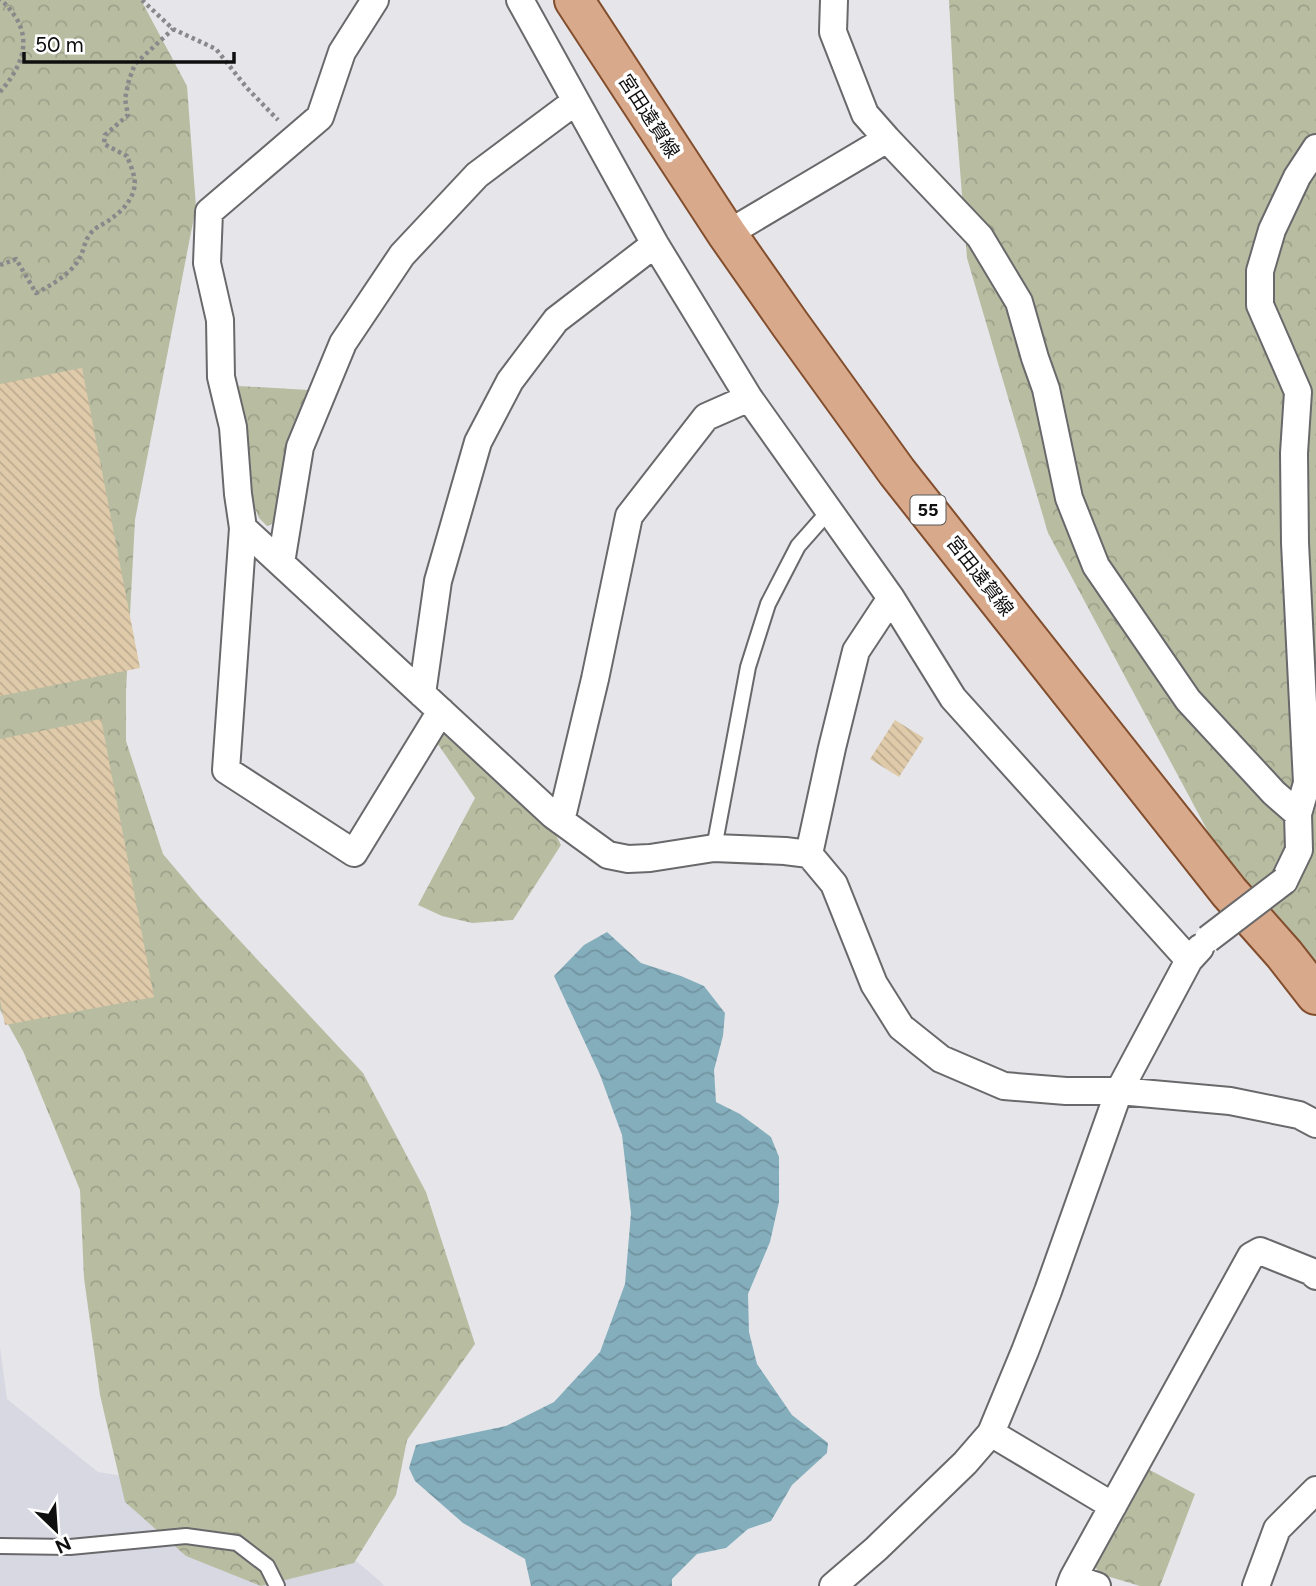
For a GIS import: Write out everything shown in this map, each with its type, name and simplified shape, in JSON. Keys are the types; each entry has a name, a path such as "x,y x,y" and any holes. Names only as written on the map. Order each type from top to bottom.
{"main road":[{"name":"宮田遠賀線","path":"574,0 727,234 897,472 1229,891 1316,995"}],"street":[{"path":"375,0 342,52 320,117 209,212 206,263 220,320 221,377 233,427 243,528 226,770 354,853 431,702 438,581 478,442 510,381 556,320 655,244"},
{"path":"520,0 655,244 749,397 891,598 953,698 1189,960"},
{"path":"834,0 833,32 865,114 981,237 1019,302 1046,388 1069,498 1096,566 1188,700 1273,793 1298,814"},
{"path":"281,563 300,447 343,343 402,255 477,175 576,101"},
{"path":"727,234 887,139"},
{"path":"833,1586 965,1464 992,1433 1030,1339 1119,1091 1189,960 1209,939 1284,881 1299,850 1298,814 1307,783 1295,543 1294,453 1298,392 1260,304 1260,271 1272,230 1297,177 1316,148"},
{"path":"561,821 629,516 706,417 749,397"},
{"path":"243,528 561,821 608,855 628,859 650,858 714,848 809,854 835,884 874,984 901,1027 941,1059 1004,1086 1066,1091 1119,1091 1230,1101 1299,1115 1316,1124"},
{"path":"809,854 856,652 891,598"},
{"path":"1080,1583 1113,1506 1251,1255 1261,1251 1310,1270 1316,1276"},
{"path":"992,1433 1113,1506"},
{"path":"1256,1586 1277,1529 1316,1490"}],"lane":[{"path":"714,848 748,667 768,604 798,546 828,512"},
{"path":"0,1546 70,1547 186,1536 237,1543 267,1566 276,1586"}],"path":[{"path":"0,0 6,3 19,23 25,41 23,55 0,93"},
{"path":"142,0 173,29 216,49 247,88 296,138"},
{"path":"0,265 16,259 36,293 54,284 79,261 89,234 126,205 134,191 135,178 127,156 104,144 105,135 128,115 125,99 135,64 173,29"}],"shaded area":[{"path":"0,1347 7,1399 98,1472 286,1502 384,1586 0,1586"}],"green space":[{"path":"0,0 141,0 187,86 196,207 135,520 126,741 163,854 201,899 363,1073 426,1192 475,1344 407,1440 396,1495 354,1563 261,1586 186,1556 125,1502 100,1395 84,1278 80,1190 23,1051 0,1010"},
{"path":"949,0 1316,0 1316,988 1250,910 1048,533 967,258"},
{"path":"239,386 309,390 280,513 275,522 267,526 259,518 249,494"},
{"path":"449,732 553,829 561,845 513,920 472,923 442,916 418,905 475,798 435,740"},
{"path":"1146,1468 1195,1494 1160,1586 1140,1586 1100,1574 1092,1562"}],"water":[{"path":"607,932 641,963 704,986 725,1013 723,1036 714,1070 716,1102 740,1114 771,1137 779,1157 779,1202 770,1242 748,1294 749,1332 757,1364 792,1415 828,1443 827,1453 792,1485 771,1521 748,1529 726,1548 697,1554 672,1579 672,1586 531,1586 525,1559 463,1523 415,1481 409,1468 416,1445 506,1426 554,1402 600,1352 625,1284 631,1213 622,1135 600,1075 554,976 584,945"}],"building":[{"path":"82,368 140,668 0,696 0,384"},
{"path":"101,719 154,997 5,1025 0,1000 0,739"},
{"path":"895,720 924,738 899,777 870,759"}]}
